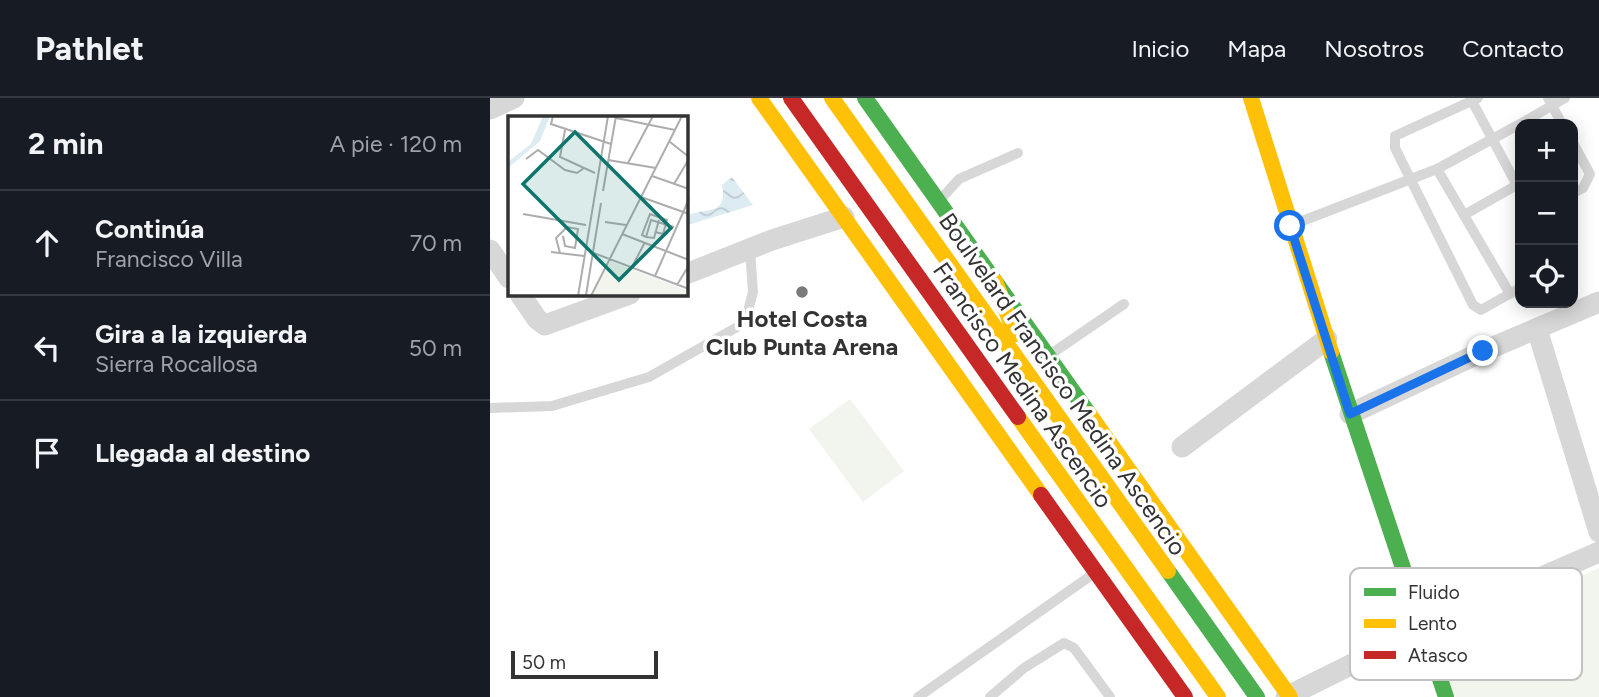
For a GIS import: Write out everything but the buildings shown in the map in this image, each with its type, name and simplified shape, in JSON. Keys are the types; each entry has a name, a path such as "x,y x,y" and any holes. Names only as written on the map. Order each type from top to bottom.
{"main road":[{"path":"758,98 1185,697"},
{"name":"Francisco Medina Ascencio","path":"791,98 1218,697"},
{"name":"Boulvelard Francisco Medina Ascencio","path":"832,98 1257,697"},
{"path":"865,98 1288,696"},
{"path":"1251,98 1350,414 1402,568"},
{"path":"995,281 1030,378"},
{"path":"1440,680 1446,697"}],"street":[{"path":"490,110 514,98"},
{"path":"688,273 772,240 844,217"},
{"path":"490,250 508,277"},
{"path":"521,296 537,319 545,325 625,296"},
{"path":"1350,414 1483,351 1599,302"},
{"path":"1537,329 1599,532"},
{"path":"1182,447 1327,340"},
{"path":"1562,568 1599,552"},
{"path":"1288,696 1350,665"}],"lane":[{"path":"1527,119 1550,102 1565,98"},
{"path":"1437,169 1515,291 1481,310 1474,305 1410,181 1395,148 1395,136 1475,99 1492,140 1516,182"},
{"path":"1550,102 1559,119"},
{"path":"1290,226 1410,181 1515,127"},
{"path":"1578,152 1590,174 1583,188 1578,191"},
{"path":"939,202 959,178 1018,153"},
{"path":"1464,215 1515,190"},
{"path":"490,408 552,406 649,377 739,326 748,311 753,292 750,250"},
{"path":"1048,356 1124,304"},
{"path":"918,697 1096,572"},
{"path":"990,697 1024,668 1064,643 1074,648 1110,697"}],"shaded area":[{"path":"850,399 904,471 863,502 809,429"},
{"path":"1599,568 1599,697 1451,697 1445,680 1582,680 1582,576"}],"water":[{"path":"732,177 753,205 688,225 688,216 712,210 721,203 722,185"}],"traffic: fast":[{"path":"865,98 1089,414"},
{"path":"1331,352 1403,568"},
{"path":"1168,571 1257,697"},
{"path":"1440,680 1446,697"}],"traffic: slow":[{"path":"759,98 1041,495"},
{"path":"832,98 1168,571"},
{"path":"1251,98 1331,352"},
{"path":"995,281 1015,334"},
{"path":"1089,414 1290,697"},
{"path":"1018,417 1218,697"}],"traffic: jam":[{"path":"791,98 1018,417"},
{"path":"1041,495 1185,697"}],"place":[{"name":"Hotel Costa Club Punta Arena","path":"802,292"}],"route":[{"path":"1290,226 1350,414 1483,351"}]}
